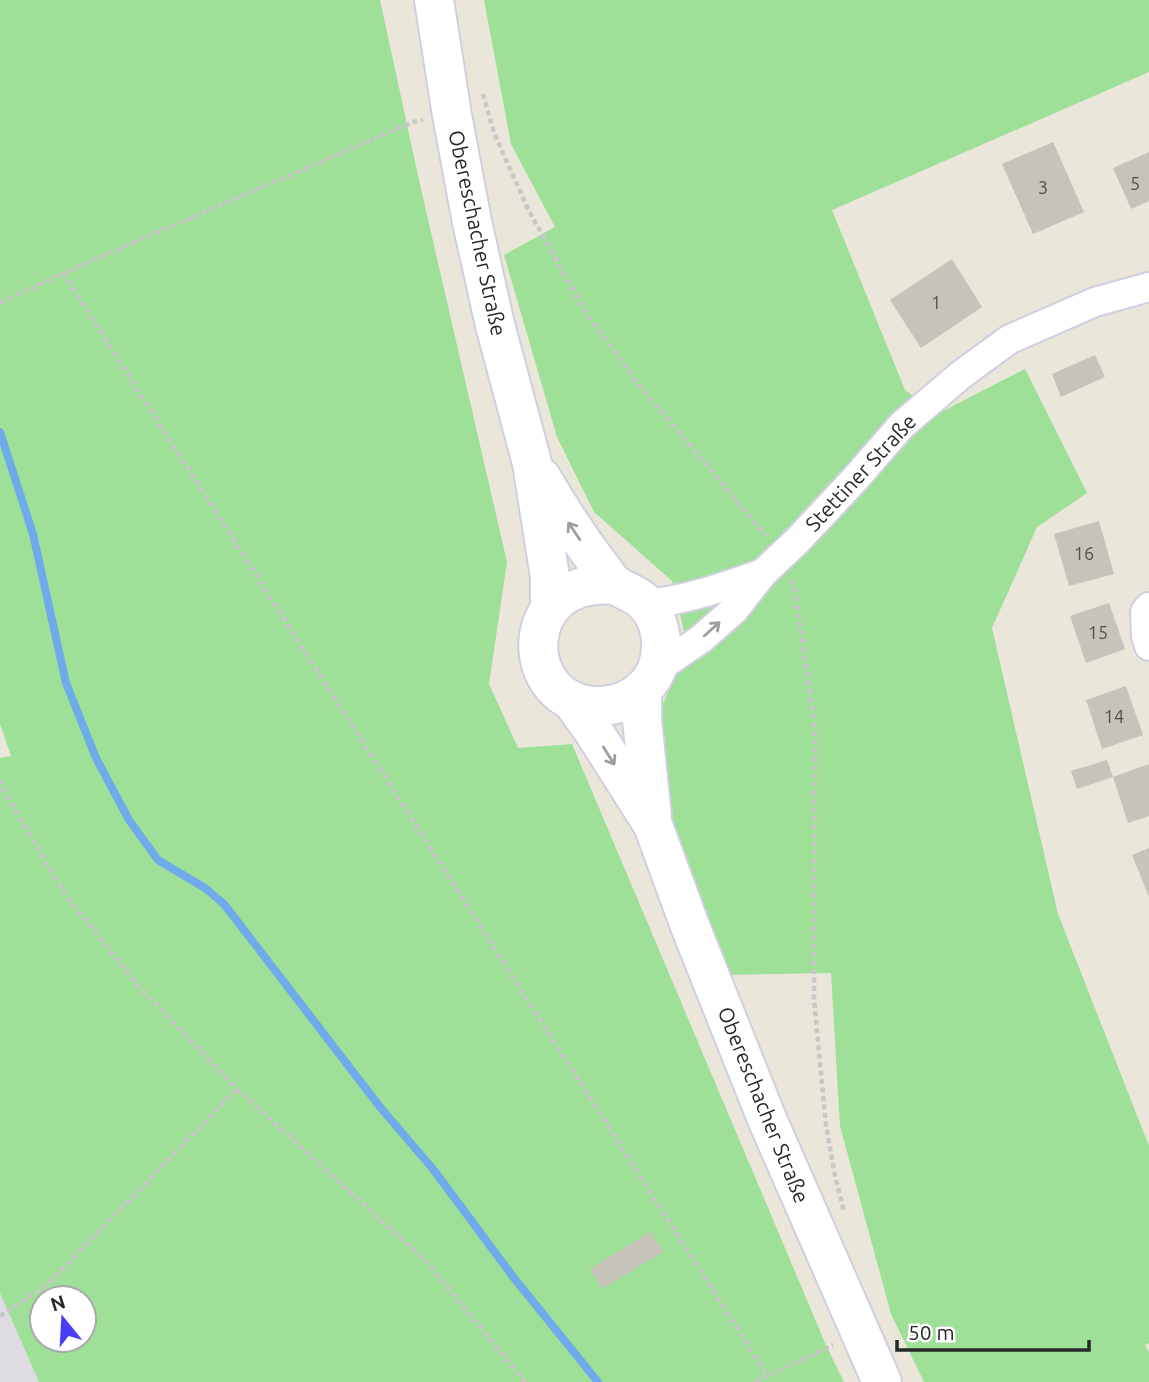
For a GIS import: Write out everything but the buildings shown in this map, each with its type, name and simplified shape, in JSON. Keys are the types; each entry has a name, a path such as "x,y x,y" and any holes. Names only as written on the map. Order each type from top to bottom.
{"main road":[{"name":"Obereschacher Straße","path":"434,0 472,222 495,325 532,463 550,577 550,609"},
{"name":"Obereschacher Straße","path":"532,463 572,529 630,594"},
{"path":"597,583 630,594 655,618 661,635 661,652 650,679 627,701 608,706 589,706 571,700 558,691 541,666 538,636 550,609 563,595 579,587 597,583"},
{"name":"Obereschacher Straße","path":"650,679 642,720 653,825"},
{"name":"Obereschacher Straße","path":"571,700 653,825 762,1107 882,1382"}],"street":[{"name":"Stettiner Straße","path":"650,679 701,639 776,572 798,540 902,425 962,374 1010,340 1095,302 1149,286"},
{"name":"Stettiner Straße","path":"630,594 672,601 776,572"},
{"path":"1149,607 1145,612 1149,646"}],"path":[{"path":"481,88 494,133 528,209 585,312 640,386 772,543"},
{"path":"0,303 63,273 413,122"},
{"path":"63,273 767,1376"},
{"path":"776,572 795,592 816,728 814,1000 826,1125 835,1176 846,1215"},
{"path":"0,780 2,788 65,894 139,987 237,1088 426,1261 525,1382"},
{"path":"0,1315 45,1287 237,1088"},
{"path":"755,1382 859,1333"}],"shaded area":[{"path":"0,1293 39,1382 0,1382"}],"green space":[{"path":"0,0 380,0 507,562 489,684 518,748 572,744 844,1382 39,1382 0,1293 0,758 11,756 0,724"},
{"path":"484,0 1149,0 1149,72 832,210 905,390 937,414 1025,369 1087,493 1037,527 992,628 1058,914 1149,1146 1149,1343 1145,1345 1149,1353 1149,1382 924,1382 891,1314 840,1126 831,973 723,975 656,803 653,726 688,648 672,581 594,512 557,437 504,255 555,227 511,144"}],"waterway":[{"path":"0,432 33,534 66,683 96,758 129,820 158,860 205,888 224,904 380,1107 433,1169 514,1278 598,1382"}]}
